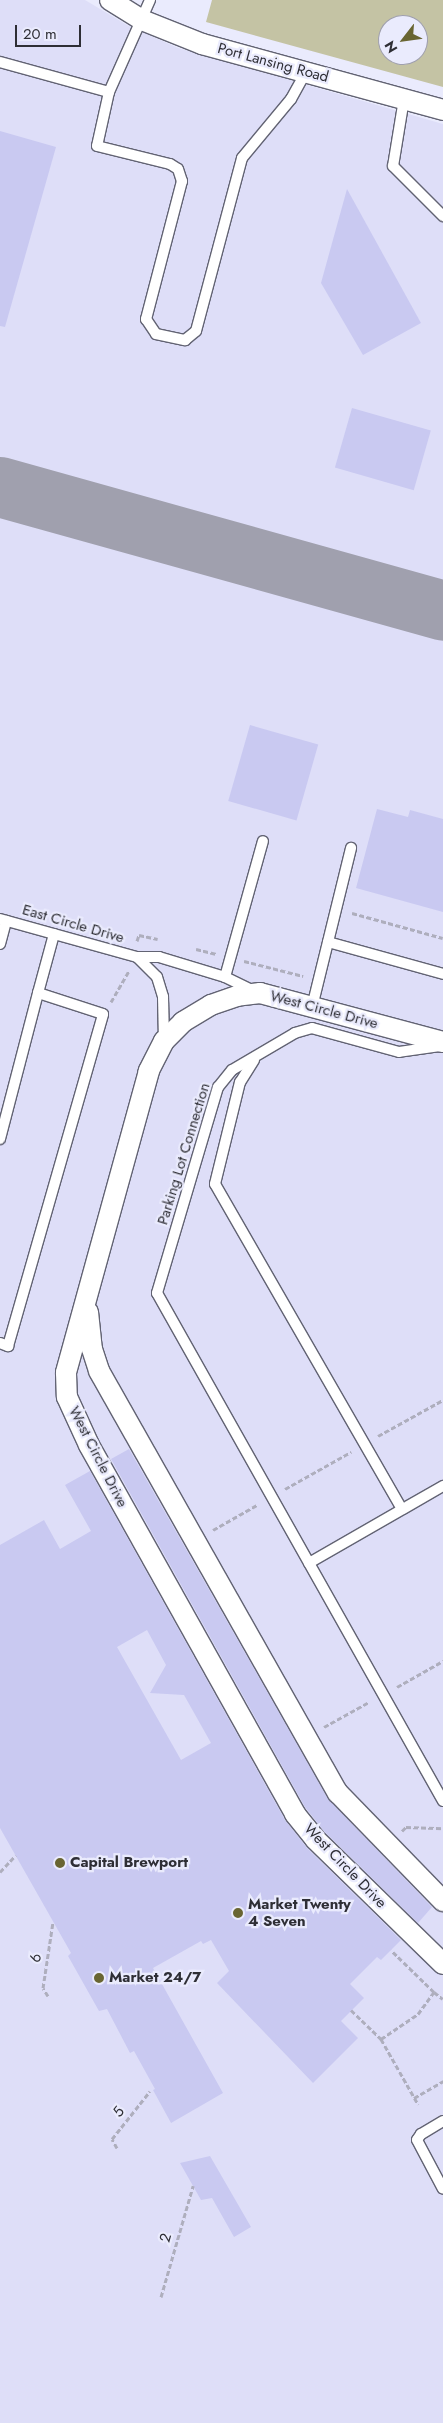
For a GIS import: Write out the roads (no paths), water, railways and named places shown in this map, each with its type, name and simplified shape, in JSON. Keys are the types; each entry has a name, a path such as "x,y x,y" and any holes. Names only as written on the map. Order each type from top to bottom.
{"street":[{"name":"Port Lansing Road","path":"110,0 142,20 202,44 443,110"},
{"name":"West Circle Drive","path":"443,1044 260,993 237,996 211,1005 183,1022 164,1041 149,1071 87,1303 66,1373 67,1396 89,1445 295,1814 315,1839 443,1964"},
{"path":"87,1303 92,1349 99,1371 338,1794 443,1901"}],"lane":[{"path":"150,0 109,92 97,146 170,164 178,169 182,181 146,319 156,334 185,340 196,331 242,158 292,99 306,72"},
{"path":"0,62 109,92"},
{"path":"404,99 393,166 443,216"},
{"path":"225,977 264,840"},
{"path":"312,1007 351,848"},
{"path":"0,944 3,920"},
{"name":"East Circle Drive","path":"3,920 138,958 159,958 225,977 260,993"},
{"path":"0,1138 54,934"},
{"path":"328,942 443,974"},
{"name":"East Circle Drive","path":"138,958 157,977 163,997 164,1041"},
{"path":"0,1343 8,1346 103,1014 38,993"},
{"name":"Parking Lot Connection","path":"309,1563 157,1293 218,1087 232,1070 295,1033 312,1028 399,1052 443,1044"},
{"path":"259,1055 240,1082 215,1184 366,1443 402,1509"},
{"path":"443,1486 309,1563 443,1801"},
{"path":"443,2121 421,2134 417,2140 443,2189"}],"place":[{"name":"Capital Brewport","path":"60,1863"},
{"name":"Market Twenty 4 Seven","path":"238,1913"},
{"name":"Market 24/7","path":"99,1978"}]}
